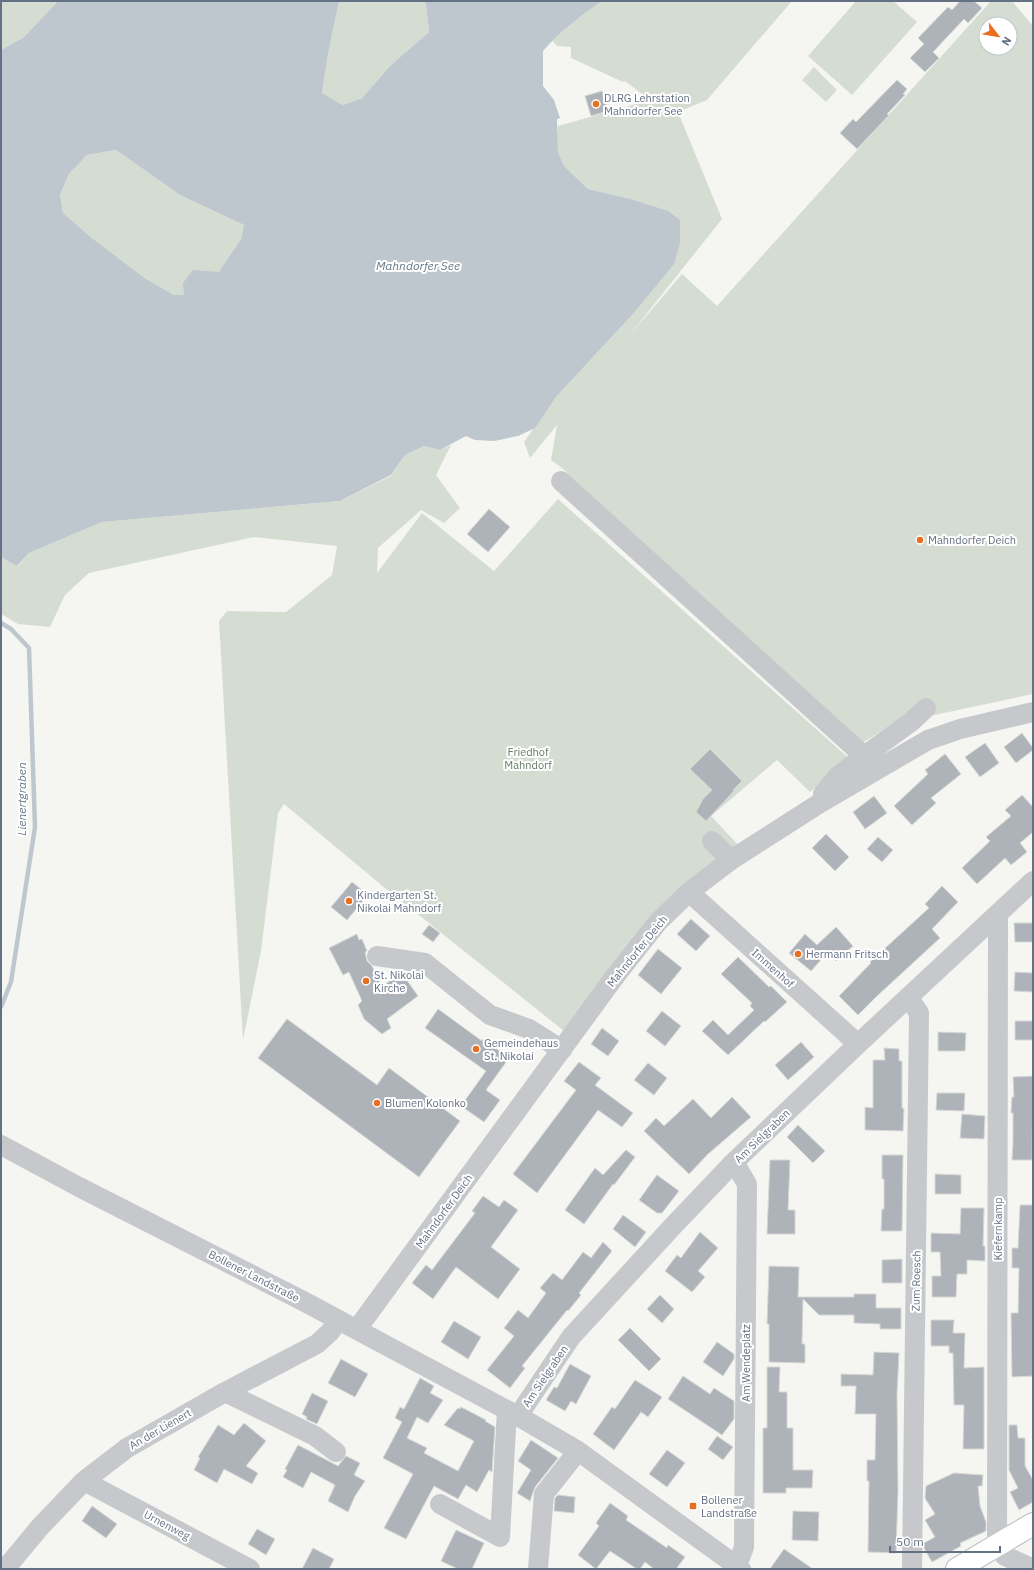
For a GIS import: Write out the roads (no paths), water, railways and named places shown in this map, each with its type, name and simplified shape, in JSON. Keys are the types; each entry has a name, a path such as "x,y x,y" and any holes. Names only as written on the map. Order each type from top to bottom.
{"main road":[{"path":"957,1569 1033,1524"}],"street":[{"path":"562,481 864,756"},
{"path":"820,803 824,792 837,778 864,756 911,722 926,708"},
{"name":"Mahndorfer Deich","path":"357,1329 616,975 658,922 688,892 731,860 820,803 928,740 960,729 1033,712"},
{"path":"712,841 731,860"},
{"name":"Am Sielgraben","path":"512,1413 571,1337 734,1162 1033,881"},
{"name":"Immenhof","path":"688,892 858,1044"},
{"name":"Kiefernkamp","path":"997,1545 998,914"},
{"path":"377,956 425,963 490,1015 529,1029 562,1050"},
{"name":"Zum Roesch","path":"908,997 919,1013 912,1569"},
{"name":"Bollener Landstraße","path":"1,1145 79,1187 357,1329 512,1413 578,1451 739,1568"},
{"name":"Am Wendeplatz","path":"734,1162 747,1184 744,1547 739,1568"},
{"name":"An der Lienert","path":"9,1568 40,1527 84,1481 127,1448 226,1392 317,1344 330,1332 339,1320"},
{"path":"226,1392 315,1436 336,1452"},
{"path":"440,1504 500,1537 512,1413"},
{"path":"538,1569 544,1494 578,1451"},
{"name":"Urnenweg","path":"84,1481 250,1569"},
{"path":"997,1545 1005,1556 1027,1566"}],"water":[{"name":"Mahndorfer See","path":"58,1 339,1 322,93 343,105 362,98 391,65 429,32 426,4 424,1 602,1 571,24 543,51 543,86 554,100 560,118 557,119 558,152 564,166 588,189 627,198 668,211 680,220 680,243 674,264 632,315 556,397 535,428 518,436 494,441 475,440 466,436 440,450 424,446 405,455 391,475 340,501 102,522 29,553 17,566 1,557 1,50 24,37","holes":["116,150 180,195 244,225 241,239 219,272 193,270 183,283 184,295 174,295 146,279 92,238 63,213 60,195 69,174 87,155"]}],"waterway":[{"name":"Lienertgraben","path":"1,623 11,629 29,648 35,827 11,982 1,1007"}],"place":[{"name":"DLRG Lehrstation Mahndorfer See","path":"596,104"},
{"name":"Mahndorfer Deich","path":"920,540"},
{"name":"Kindergarten St. Nikolai Mahndorf","path":"349,901"},
{"name":"Hermann Fritsch","path":"798,954"},
{"name":"St. Nikolai Kirche","path":"366,981"},
{"name":"Gemeindehaus St. Nikolai","path":"476,1049"},
{"name":"Blumen Kolonko","path":"377,1103"},
{"name":"Bollener Landstraße","path":"693,1506"}],"park label":[{"name":"Friedhof Mahndorf","path":"528,758"}]}
